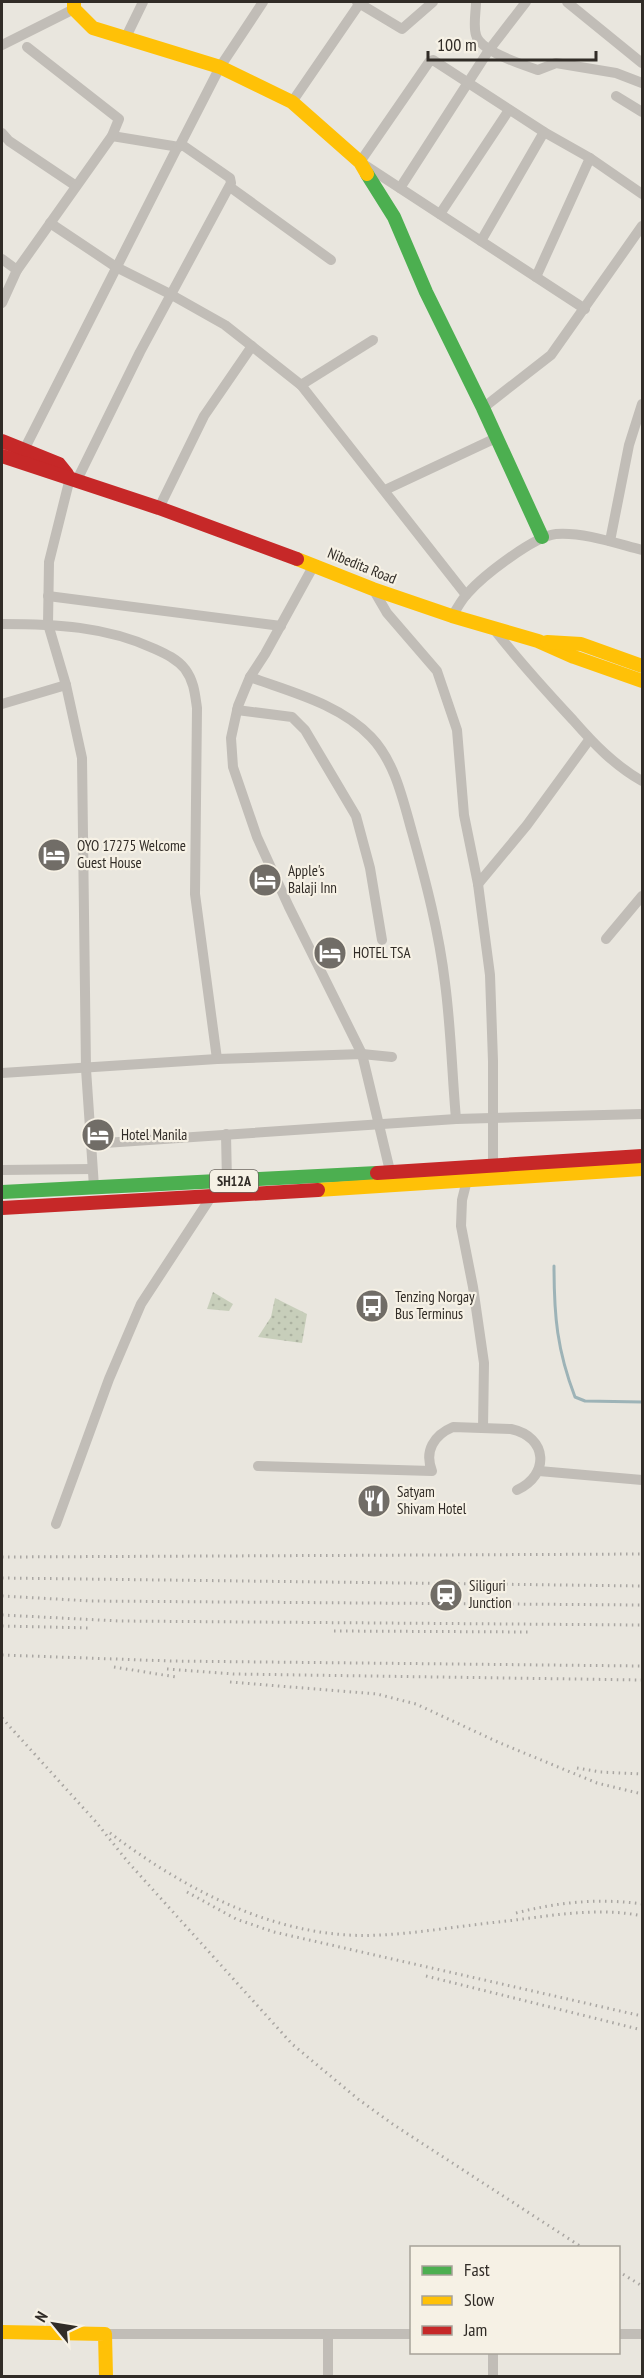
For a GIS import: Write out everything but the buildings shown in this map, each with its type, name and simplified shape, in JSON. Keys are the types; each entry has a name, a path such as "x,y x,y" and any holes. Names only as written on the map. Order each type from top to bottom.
{"street":[{"path":"126,37 143,2"},
{"path":"25,448 220,67 263,2"},
{"path":"292,102 358,2 402,29 433,2"},
{"path":"476,2 475,33 480,44 489,50 536,69 556,63 616,73 642,83"},
{"path":"400,188 470,83 489,50 526,2"},
{"path":"567,2 642,63"},
{"path":"2,45 74,5 93,28 220,67 292,102 360,162 585,309"},
{"path":"2,303 17,270 112,136 119,122 118,116 27,47"},
{"path":"360,162 431,61 435,61 544,132 590,158 642,194"},
{"path":"616,96 642,112"},
{"path":"440,214 509,110"},
{"path":"481,241 544,132"},
{"path":"2,133 9,141 76,186"},
{"path":"99,1202 92,1169 86,1069 82,758 66,685 48,624 49,562 74,479 170,294 232,182 230,178 179,146 112,136"},
{"path":"536,277 590,158"},
{"path":"360,162 394,217 426,292 483,408 542,537"},
{"path":"230,187 331,260"},
{"path":"50,222 116,267 225,325 301,385 386,490 466,595"},
{"path":"483,408 548,359 642,226"},
{"path":"2,259 17,270"},
{"path":"301,385 373,340"},
{"path":"159,508 204,416 252,346"},
{"path":"610,541 629,445 642,404"},
{"path":"386,490 496,438"},
{"name":"Nibedita Road","path":"2,441 25,448 58,464 74,479"},
{"name":"Nibedita Road","path":"2,456 159,508 373,589 452,616 538,641 574,657 642,681"},
{"path":"452,616 466,595 499,566 542,537 563,534 610,541 642,550"},
{"path":"314,565 250,677 237,710 231,738 233,767 257,837 362,1054 390,1171"},
{"path":"373,589 387,613 434,666 440,676 457,730 464,814 478,884 490,975 493,1165"},
{"path":"48,596 281,626"},
{"path":"2,624 84,627 136,640 175,658 186,670 194,686 197,708 195,894 217,1059"},
{"path":"492,628 588,740 612,761 642,782"},
{"path":"538,641 581,645 642,666"},
{"path":"250,677 315,700 344,716 369,735 388,761 405,803 429,892 445,983 456,1119"},
{"path":"2,704 66,685"},
{"path":"237,710 292,717 305,730 356,816 370,868 382,940"},
{"path":"478,884 528,825 588,740"},
{"path":"606,939 642,896"},
{"path":"2,1073 217,1059 362,1054 392,1057"},
{"path":"90,1144 456,1119 642,1114"},
{"path":"226,1134 227,1182"},
{"name":"SH12A","path":"2,1208 211,1197 467,1173 493,1165 642,1156"},
{"path":"2,1170 92,1169"},
{"name":"SH12A","path":"2,1192 227,1182 390,1171 467,1173 642,1169"},
{"path":"467,1173 462,1200 461,1226 484,1363 483,1428"},
{"path":"56,1524 109,1379 141,1304 211,1197"},
{"path":"258,1466 432,1471 429,1454 437,1437 453,1427 512,1429 529,1436 540,1452 539,1471 534,1479 517,1490"},
{"path":"539,1471 642,1480"},
{"path":"2,2332 410,2334"},
{"path":"105,2334 106,2376"},
{"path":"328,2334 328,2376"},
{"path":"620,2334 642,2334"},
{"path":"493,2354 493,2376"}],"green space":[{"path":"213,1292 233,1304 229,1311 207,1309"},
{"path":"275,1298 307,1314 302,1343 258,1337 271,1317"}],"waterway":[{"path":"554,1266 560,1348 575,1397 585,1401 642,1402"}],"railway":[{"path":"2,1557 642,1554"},
{"path":"2,1578 642,1586"},
{"path":"2,1596 91,1601 642,1605"},
{"path":"2,1615 119,1621 642,1625"},
{"path":"2,1626 91,1628"},
{"path":"334,1631 532,1632"},
{"path":"2,1655 170,1661 642,1666"},
{"path":"114,1667 176,1677"},
{"path":"167,1669 234,1674 642,1680"},
{"path":"230,1682 377,1694 416,1704 500,1743 597,1783 642,1794"},
{"path":"2,1718 292,2044 358,2099 394,2125 580,2246"},
{"path":"577,1768 600,1772 642,1774"},
{"path":"110,1833 171,1874 203,1892 272,1921 307,1930 344,1935 381,1935 570,1913 606,1912 642,1916"},
{"path":"187,1892 236,1919 274,1932 642,2016"},
{"path":"516,1913 579,1902 610,1901 642,1904"},
{"path":"426,1976 642,2030"},
{"path":"620,2272 642,2286"}],"traffic: fast":[{"path":"367,174 394,217 426,292 483,408 542,537"},
{"path":"2,1192 377,1173"}],"traffic: slow":[{"path":"74,2 74,9 93,28 220,67 292,102 360,162 367,174"},
{"path":"297,559 373,589 452,616 538,641 574,657 642,681"},
{"path":"547,642 581,644 642,666"},
{"path":"318,1190 642,1169"},
{"path":"2,2332 105,2334 106,2376"}],"traffic: jam":[{"path":"2,441 59,464 67,474"},
{"path":"2,456 159,508 297,559"},
{"path":"377,1173 642,1156"},
{"path":"2,1208 318,1190"}],"place":[{"name":"OYO 17275 Welcome Guest House","path":"54,855"},
{"name":"Apple's Balaji Inn","path":"265,880"},
{"name":"HOTEL TSA","path":"330,953"},
{"name":"Hotel Manila","path":"98,1135"},
{"name":"Tenzing Norgay Bus Terminus","path":"372,1306"},
{"name":"Satyam Shivam Hotel","path":"374,1501"},
{"name":"Siliguri Junction","path":"446,1595"}]}
